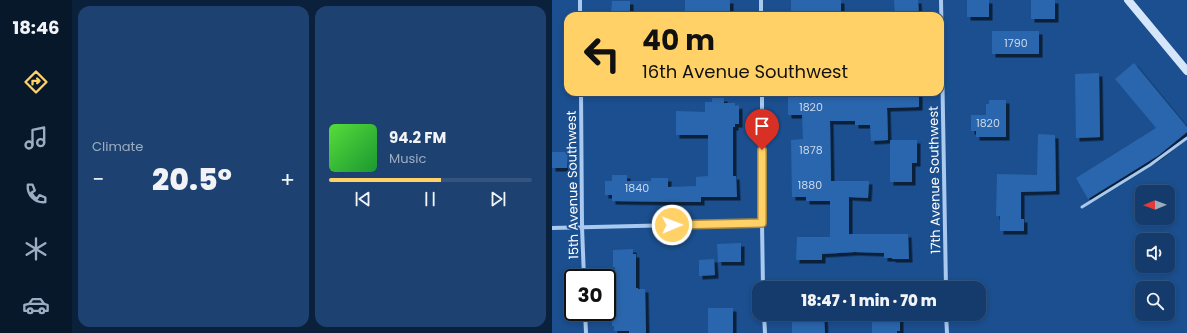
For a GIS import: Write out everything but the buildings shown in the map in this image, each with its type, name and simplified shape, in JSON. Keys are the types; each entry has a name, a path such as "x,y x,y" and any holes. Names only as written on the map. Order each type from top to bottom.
{"main road":[{"path":"1128,0 1187,71"}],"street":[{"path":"580,0 580,12"},
{"path":"761,0 761,12"},
{"name":"17th Avenue Southwest","path":"941,0 941,12"},
{"name":"15th Avenue Southwest","path":"581,96 584,269"},
{"path":"762,96 763,281"},
{"name":"17th Avenue Southwest","path":"942,96 946,281"},
{"path":"552,228 762,223"},
{"path":"585,321 586,333"},
{"path":"764,321 765,333"},
{"path":"946,321 947,333"}],"lane":[{"path":"1082,207 1150,165 1187,138"}],"route":[{"path":"672,225 762,223 762,150"}]}
